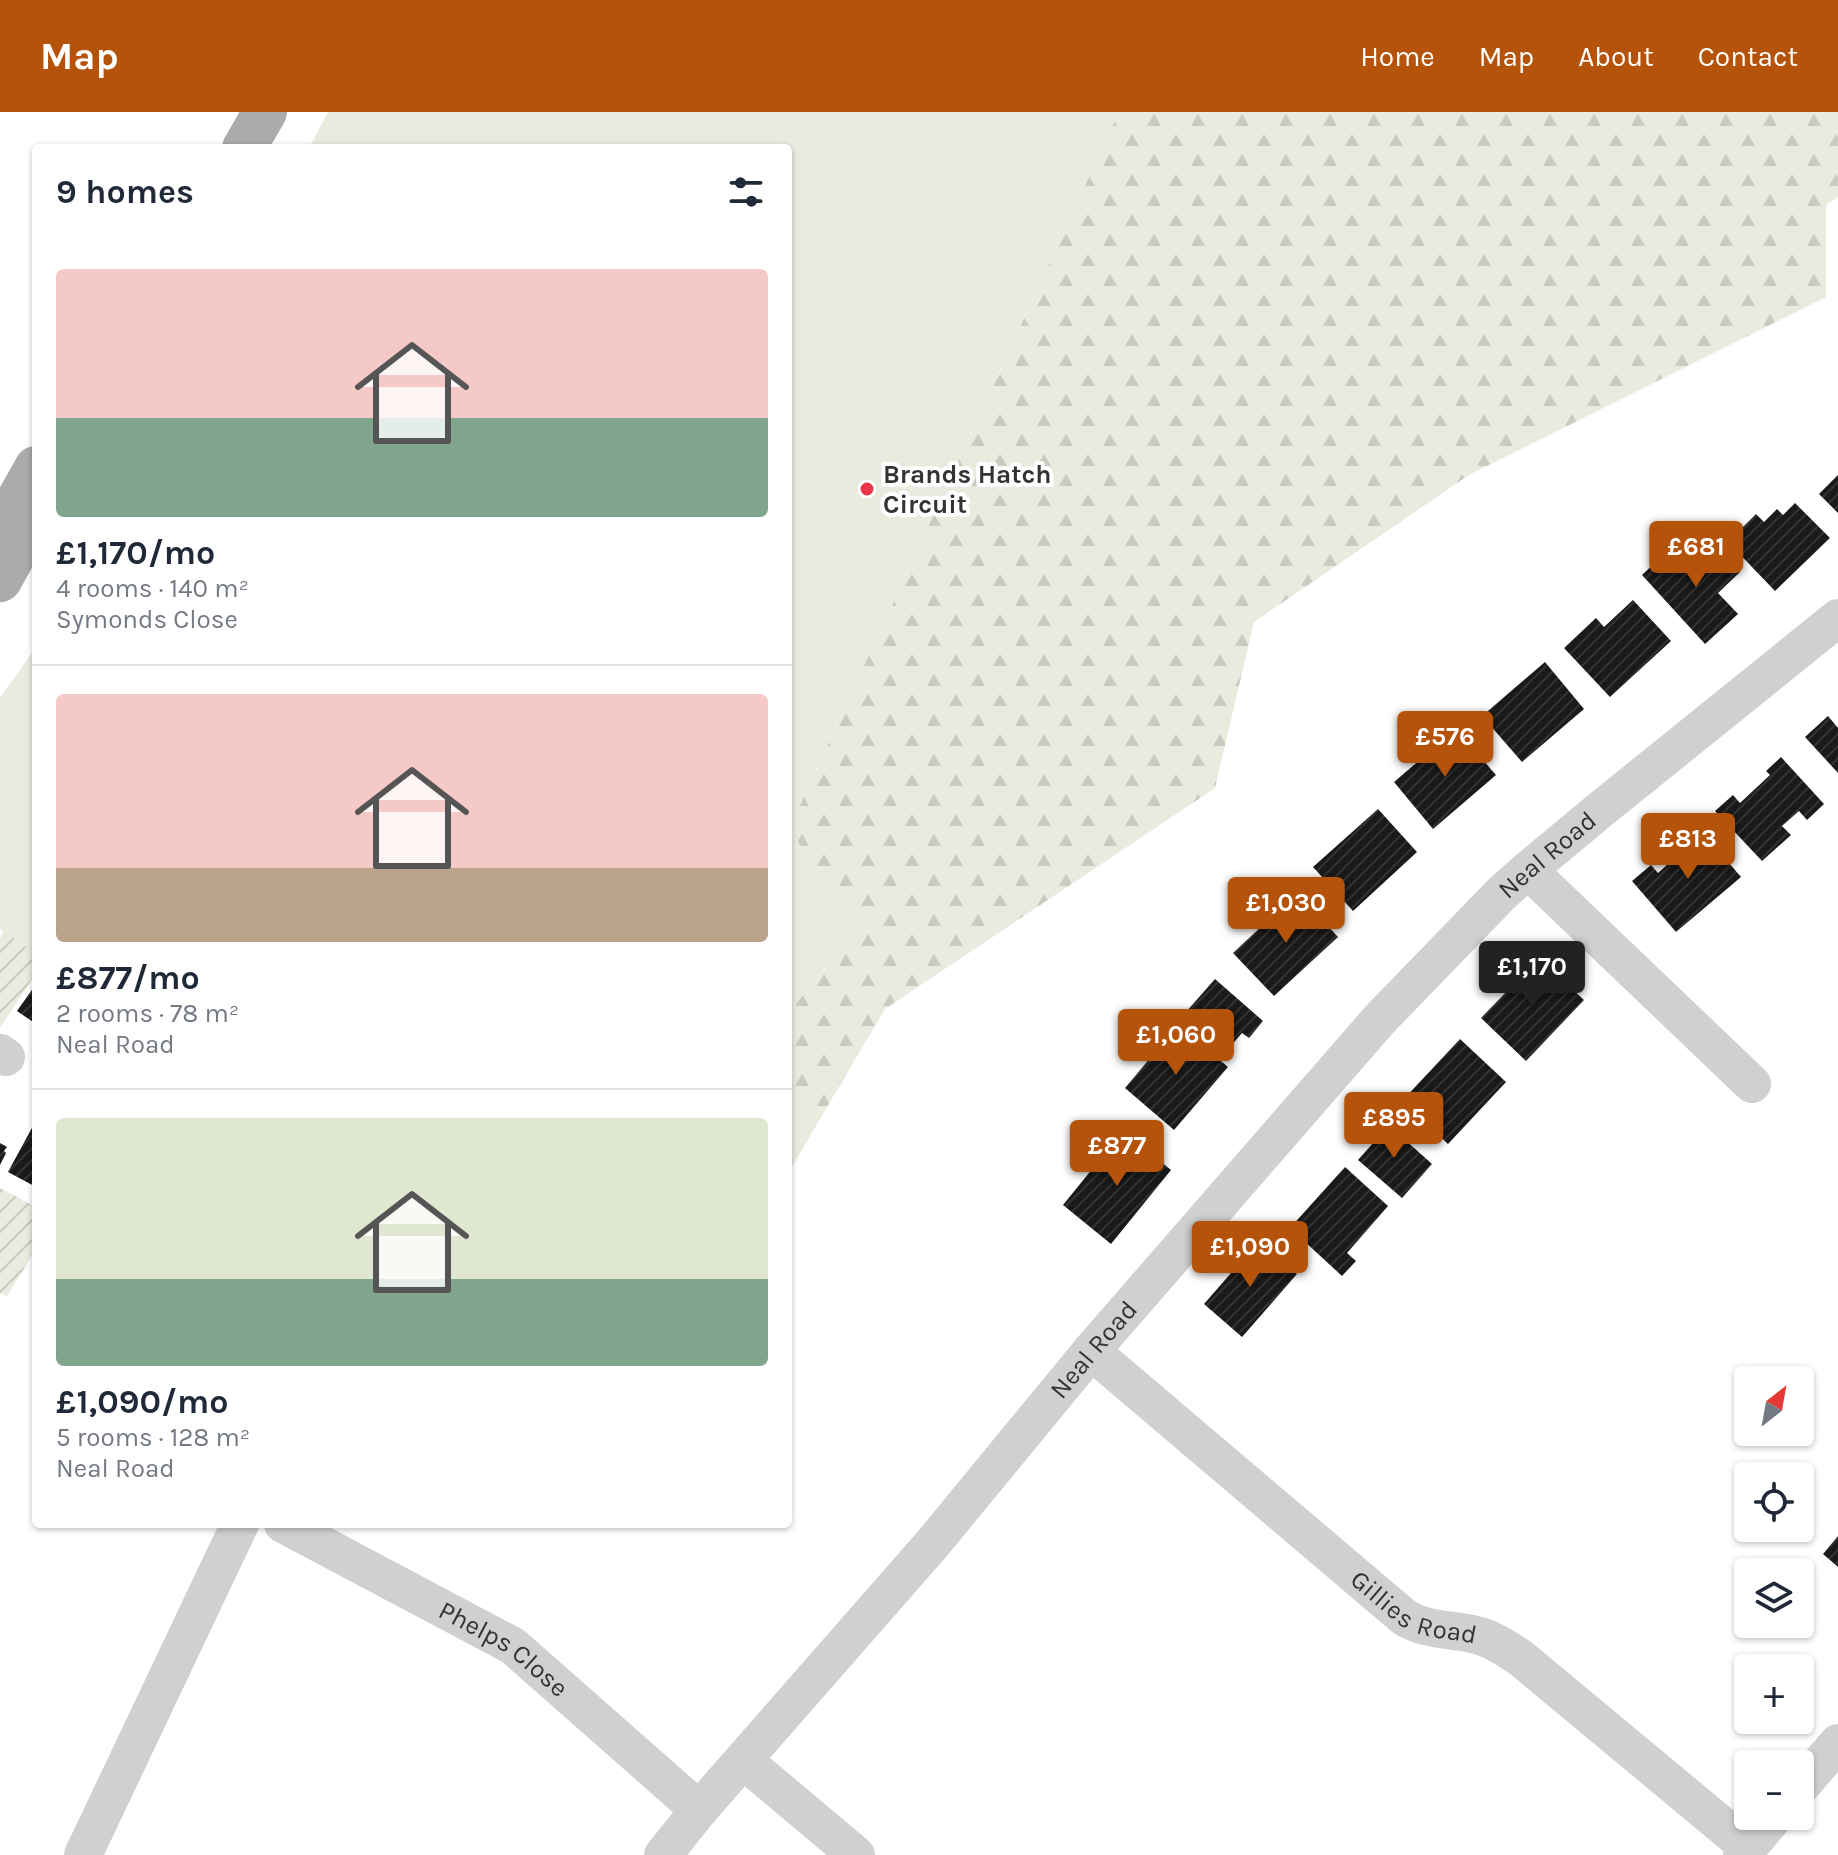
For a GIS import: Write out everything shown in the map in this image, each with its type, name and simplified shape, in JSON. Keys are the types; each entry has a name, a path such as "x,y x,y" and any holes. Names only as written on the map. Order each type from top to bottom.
{"main road":[{"path":"216,144 234,112"},
{"path":"246,144 265,112"},
{"path":"0,532 32,475"},
{"path":"0,580 32,522"}],"street":[{"name":"Neal Road","path":"663,1855 933,1543 1091,1351 1379,1020 1528,870 1838,618"},
{"path":"1528,870 1752,1084"},
{"name":"Gillies Road","path":"1091,1351 1404,1617 1416,1625 1481,1636 1501,1644 1745,1851"},
{"path":"83,1855 238,1528"},
{"name":"Phelps Close","path":"291,1528 513,1646 699,1810"},
{"path":"1814,1771 1838,1743"},
{"path":"743,1760 856,1855"},
{"path":"1745,1851 1763,1830"}],"green space":[{"name":"Brands Hatch Circuit","path":"328,112 1119,112 792,822 792,144 311,144"},
{"path":"1119,112 1838,112 1838,197 1826,205 1826,297 1469,475 1254,622 1215,788 885,1009 824,1112 792,1092 792,1008 858,931 792,833 792,822"},
{"path":"32,653 32,951 0,929 0,698"},
{"name":"Brands Hatch Circuit","path":"792,833 858,931 792,1008"},
{"path":"4,931 32,951 32,979 0,1028 0,937"},
{"path":"792,1092 824,1112 792,1167"},
{"path":"0,1188 32,1205 32,1255 7,1296 0,1293"}],"building":[{"path":"1838,475 1838,513 1819,494"},
{"path":"1795,503 1830,538 1775,591 1728,542 1756,514 1764,522 1777,509 1783,515"},
{"path":"1674,545 1693,566 1716,545 1740,572 1718,593 1738,614 1705,644 1642,575"},
{"path":"1633,600 1671,641 1610,697 1564,648 1596,618 1604,627"},
{"path":"1545,662 1584,709 1522,762 1482,716"},
{"path":"1828,716 1838,728 1838,773 1805,737"},
{"path":"1456,729 1496,775 1433,829 1394,782"},
{"path":"1781,757 1824,804 1807,820 1799,811 1782,826 1791,835 1762,861 1715,811 1733,795 1740,803 1770,775 1766,771"},
{"path":"1378,809 1417,852 1353,911 1313,867"},
{"path":"1699,828 1741,877 1676,932 1632,881 1651,865 1658,873 1686,848 1681,844"},
{"path":"1297,893 1338,937 1274,996 1233,953"},
{"path":"1539,958 1584,1000 1526,1061 1481,1018"},
{"path":"1215,979 1263,1021 1249,1038 1242,1033 1229,1048 1186,1012"},
{"path":"32,990 32,1021 17,1011"},
{"path":"1178,1025 1228,1067 1174,1130 1125,1088"},
{"path":"1460,1039 1506,1082 1448,1144 1402,1101"},
{"path":"1384,1121 1432,1164 1402,1198 1358,1160 1374,1142 1370,1138"},
{"path":"32,1128 32,1185 8,1172"},
{"path":"1123,1131 1171,1170 1111,1244 1063,1205"},
{"path":"0,1143 7,1147 0,1165"},
{"path":"1345,1167 1388,1206 1347,1253 1356,1261 1342,1276 1290,1228"},
{"path":"1259,1241 1297,1274 1242,1337 1204,1304"},
{"path":"1838,1536 1838,1567 1823,1554"}],"place":[{"name":"Brands Hatch Circuit","path":"867,489"}]}
